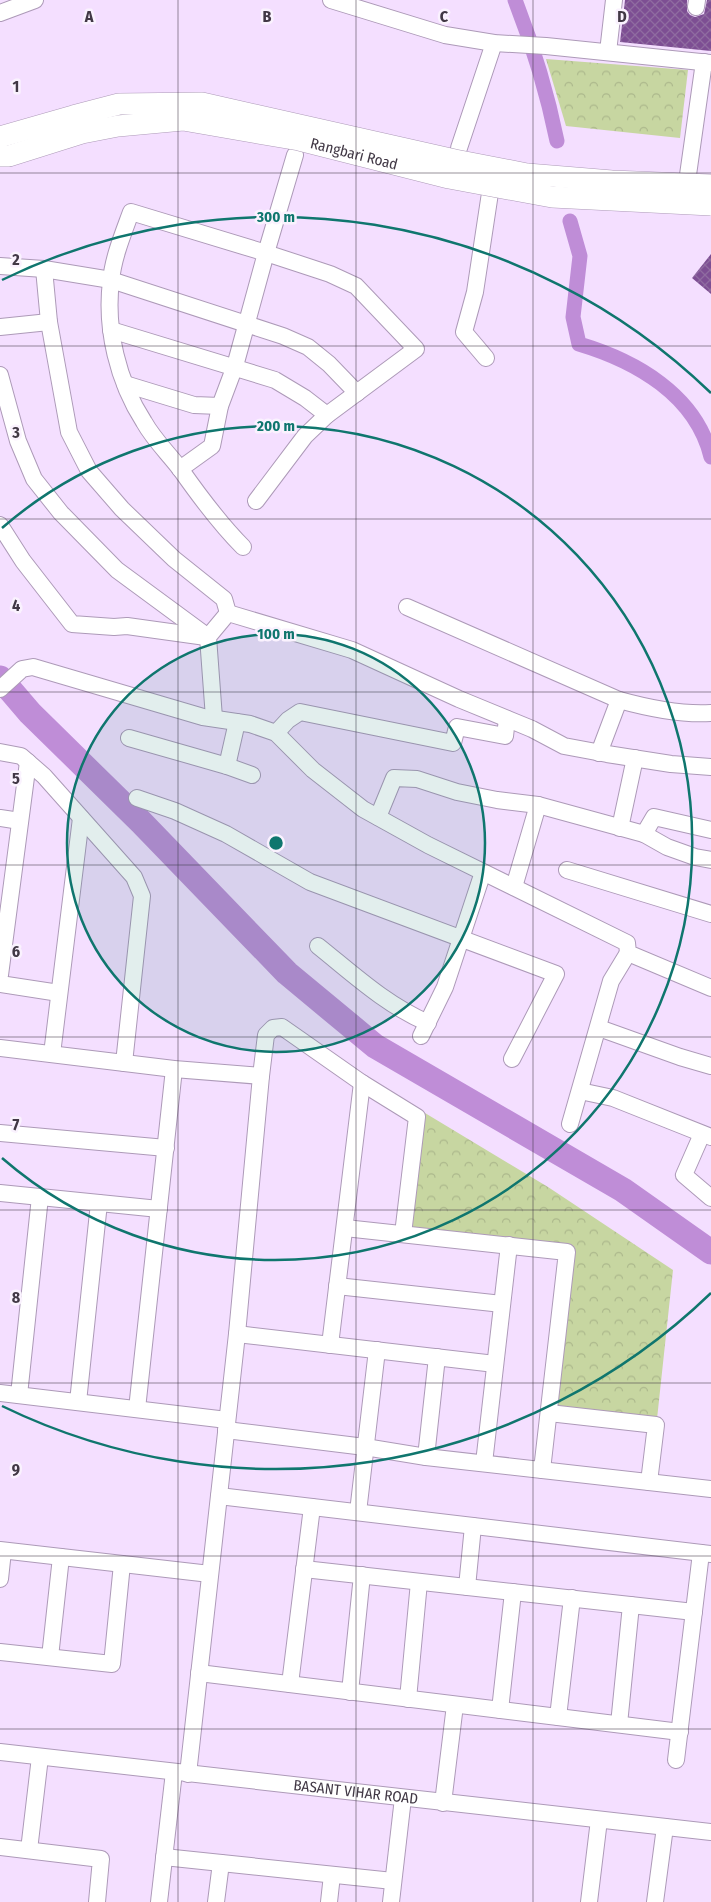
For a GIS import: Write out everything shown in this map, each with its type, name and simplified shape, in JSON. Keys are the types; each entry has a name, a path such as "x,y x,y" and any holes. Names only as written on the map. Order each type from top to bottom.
{"street":[{"path":"0,13 35,0"},
{"path":"331,0 356,4 445,35 494,43 546,46 708,62 687,173 683,211"},
{"path":"608,52 614,0"},
{"path":"459,148 494,43"},
{"name":"Rangbari Road","path":"0,137 119,104 202,103 455,160 527,174 612,181 711,185"},
{"name":"Rangbari Road","path":"0,156 9,156 82,133 118,126 183,120 299,140 449,178 552,197 711,206"},
{"path":"180,469 212,446 220,406 235,366 295,155"},
{"path":"486,358 464,332 475,292 490,193"},
{"path":"243,547 224,527 145,424 132,403 125,384 111,330 111,280 120,242 131,212 330,274 356,286 416,349 327,415 305,436 256,501"},
{"path":"0,266 44,269 111,280 283,336 308,347 329,364 356,393"},
{"path":"44,269 49,322 69,432 89,471 122,509 174,560 224,599 228,613"},
{"path":"0,327 49,322"},
{"path":"111,330 235,366 275,380 305,398 327,415"},
{"path":"0,377 18,441 34,479 61,513 117,570 208,638"},
{"path":"125,384 194,405 220,406"},
{"path":"0,525 23,561 72,624 127,626 208,638"},
{"path":"406,607 619,700 640,706 699,714 711,713"},
{"path":"214,718 208,638 228,613"},
{"path":"228,613 352,650 459,699 532,729 564,746 671,764 711,767"},
{"path":"0,689 22,669 33,667 203,717 250,724 276,733 313,770 363,809 483,872 627,943 628,954 612,981 570,1124"},
{"path":"599,753 619,700"},
{"path":"276,733 288,720 300,712 454,742 457,727 505,736 508,719"},
{"path":"227,766 237,722"},
{"path":"129,738 252,775"},
{"path":"0,752 21,756 44,776 134,877 142,896 124,1063"},
{"path":"620,828 635,758"},
{"path":"0,975 28,762"},
{"path":"378,817 394,778 417,779 457,792 497,800 538,805 644,834 667,847 695,857 711,860"},
{"path":"137,798 175,811 226,834 310,882 556,974 512,1059"},
{"path":"514,887 538,805"},
{"path":"644,834 654,817 711,830"},
{"path":"0,818 20,821"},
{"path":"52,1054 81,818"},
{"path":"567,870 711,914"},
{"path":"318,946 425,1030 445,987 483,872"},
{"path":"628,954 711,988"},
{"path":"0,984 60,992"},
{"path":"159,1902 164,1858 199,1674 237,1334 261,1076 266,1035 273,1028 282,1027 362,1083 417,1117 402,1234"},
{"path":"599,1028 711,1066"},
{"path":"0,1048 174,1069 261,1076"},
{"path":"137,1409 174,1069"},
{"path":"330,1345 362,1083"},
{"path":"580,1091 613,1098 707,1136 684,1175 711,1198"},
{"path":"0,1133 166,1148"},
{"path":"0,1193 159,1209"},
{"path":"19,1395 40,1197"},
{"path":"78,1402 99,1203"},
{"path":"344,1228 567,1252 542,1470"},
{"path":"484,1463 509,1245"},
{"path":"337,1286 502,1304"},
{"path":"237,1334 495,1364"},
{"path":"358,1512 377,1350"},
{"path":"426,1457 437,1357"},
{"path":"0,1393 137,1409 426,1457 711,1489"},
{"path":"549,1413 656,1425 649,1482"},
{"path":"219,1496 706,1554 694,1612 676,1760"},
{"path":"290,1684 312,1507"},
{"path":"467,1587 473,1526"},
{"path":"0,1579 2,1551 210,1574"},
{"path":"50,1657 61,1557"},
{"path":"0,1652 112,1664 122,1564"},
{"path":"304,1569 694,1612"},
{"path":"350,1692 362,1575"},
{"path":"408,1699 419,1582"},
{"path":"500,1710 513,1592"},
{"path":"558,1717 572,1598"},
{"path":"618,1724 631,1605"},
{"path":"199,1674 680,1732"},
{"path":"443,1803 455,1705"},
{"name":"BASANT VIHAR ROAD","path":"0,1752 711,1832"},
{"path":"29,1850 40,1757"},
{"path":"391,1902 403,1798"},
{"path":"589,1902 599,1820"},
{"path":"655,1902 665,1827"},
{"path":"0,1847 101,1859 97,1902"},
{"path":"164,1858 393,1881"},
{"path":"216,1902 221,1863"},
{"path":"329,1902 332,1875"}],"green space":[{"path":"546,59 688,70 680,138 566,126"},
{"path":"425,1113 548,1187 673,1270 657,1419 555,1409 573,1246 412,1227"}],"building":[{"path":"625,0 687,0 687,11 695,17 704,14 707,0 711,0 711,51 620,42"},
{"path":"711,254 711,294 692,278"}],"waterway":[{"path":"515,0 539,69 557,141"},
{"path":"570,221 580,256 573,317 579,344 622,360 642,371 678,398 692,416 703,435 711,457"},
{"path":"0,678 30,713 141,822 287,973 375,1046 623,1190 711,1252"}]}
